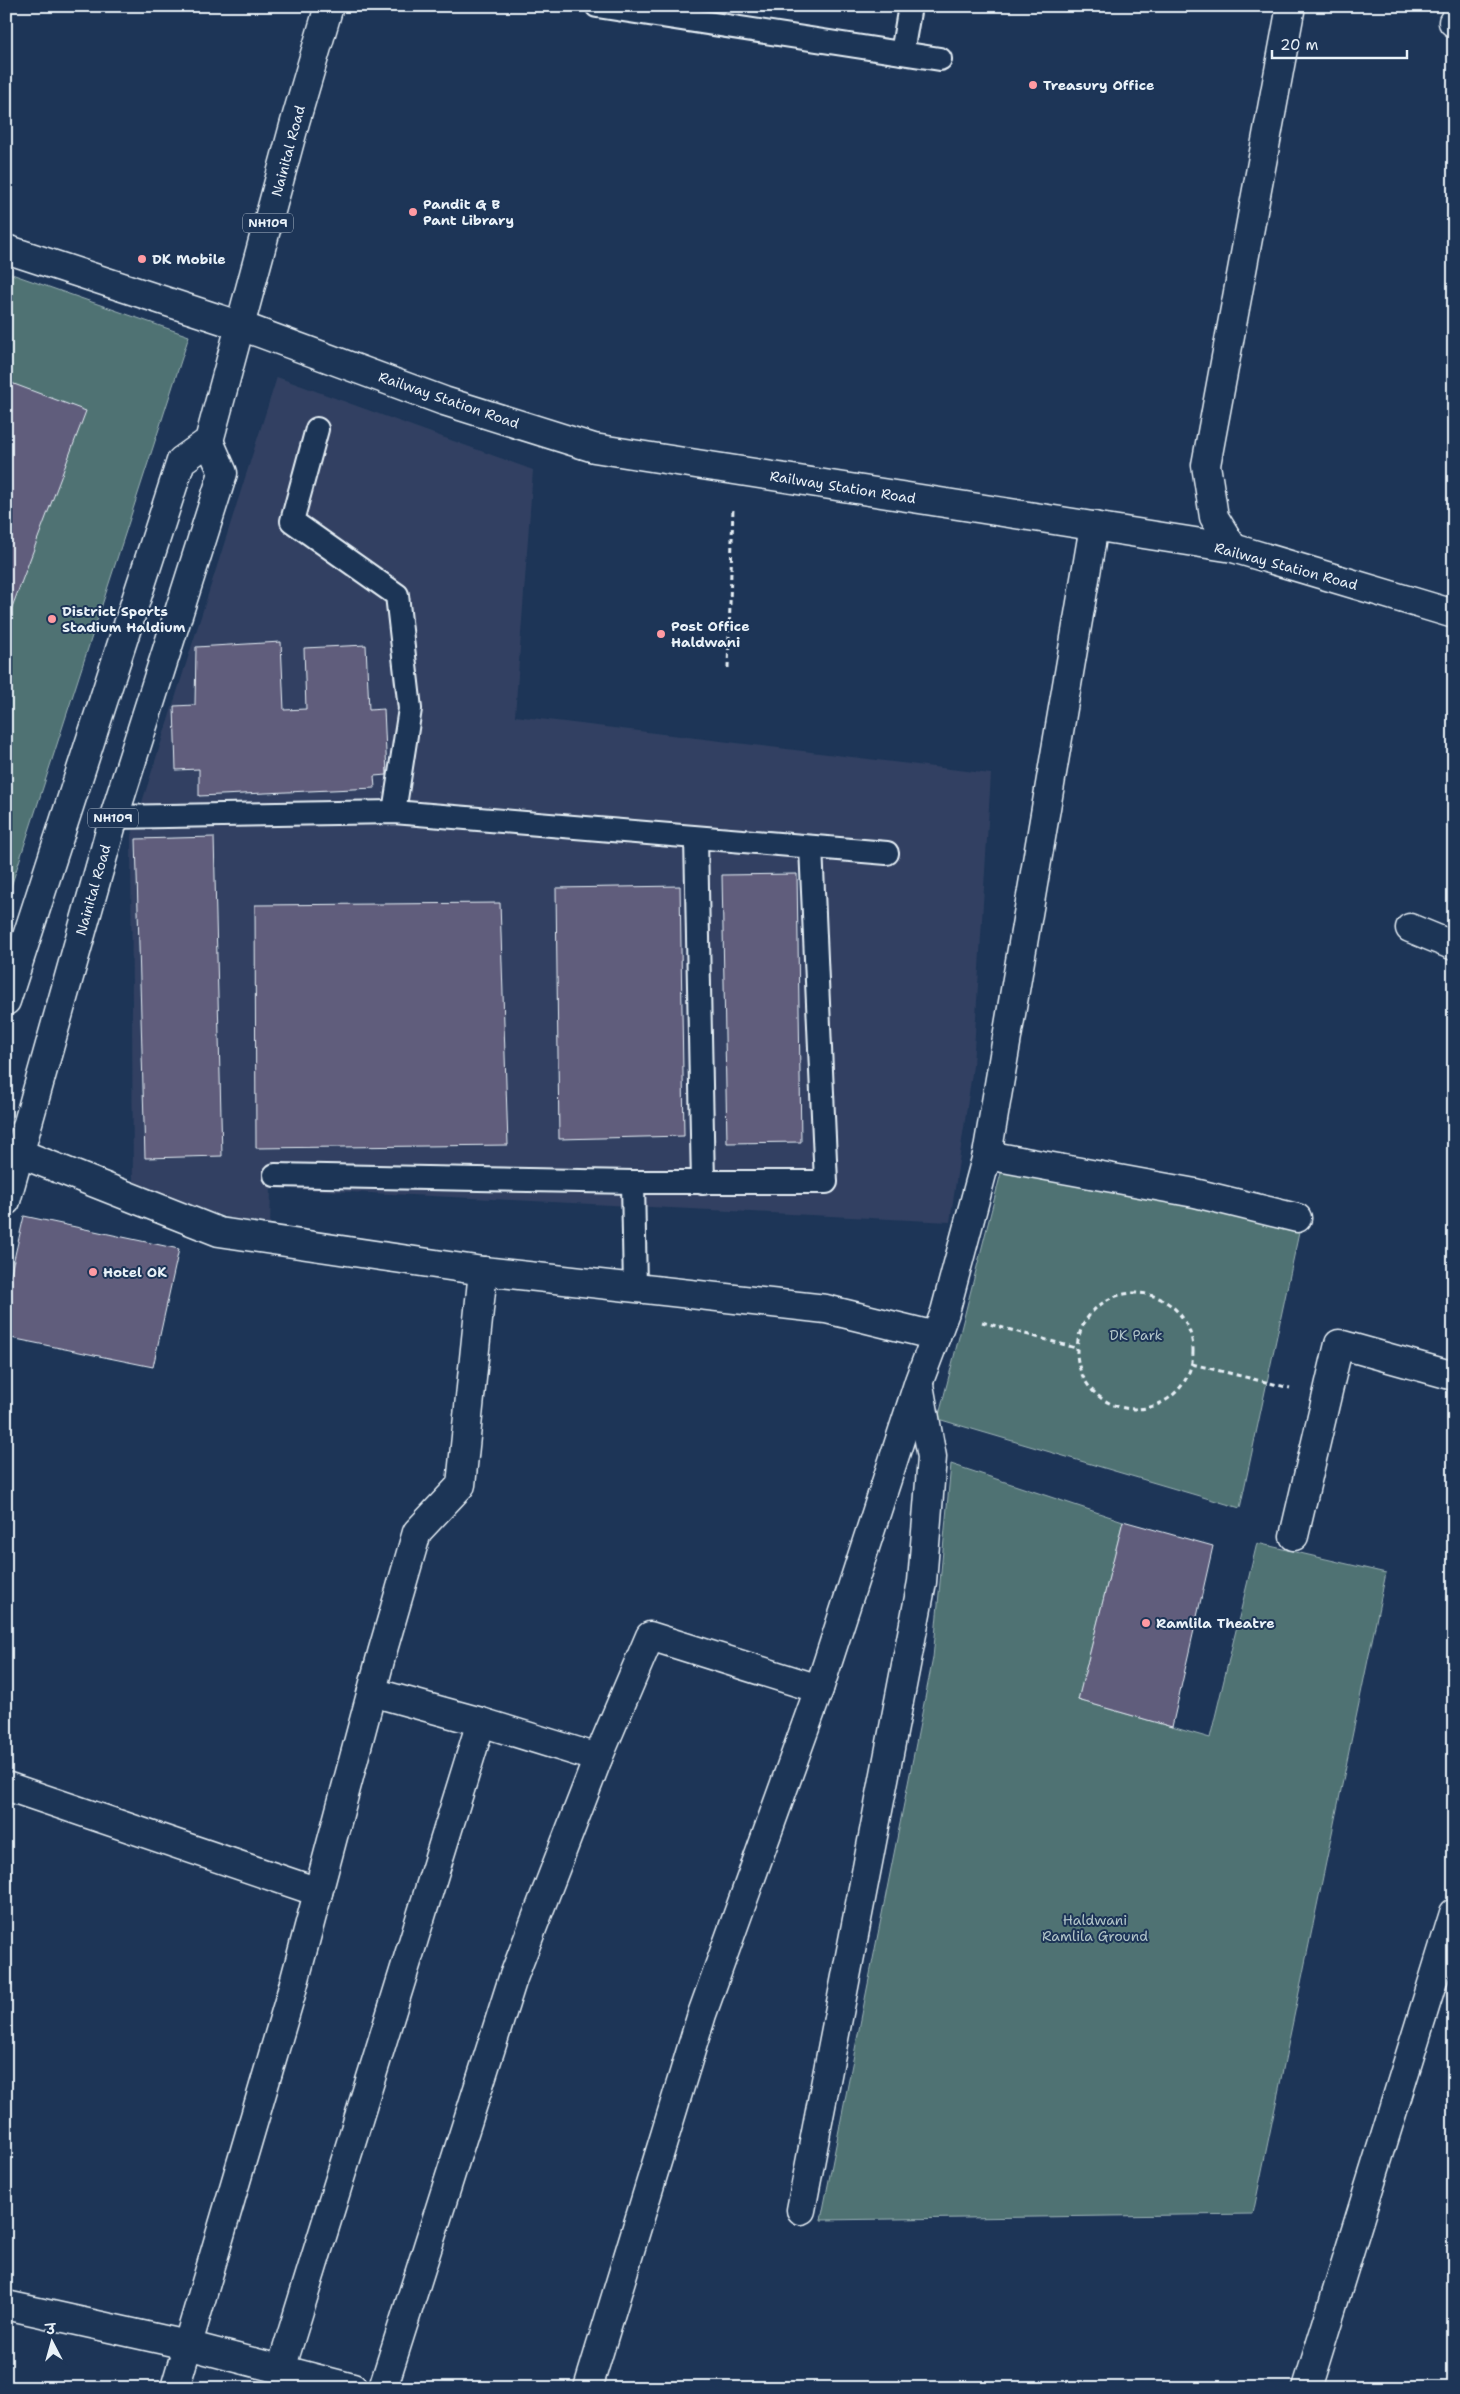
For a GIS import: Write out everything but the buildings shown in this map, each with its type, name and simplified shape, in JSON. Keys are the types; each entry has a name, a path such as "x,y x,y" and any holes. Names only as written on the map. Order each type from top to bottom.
{"main road":[{"name":"Nainital Road","path":"6,1200 12,1151 114,817 223,473 209,441 242,326 295,122 329,6"},
{"path":"1233,548 1214,517 1206,465 1291,6"},
{"name":"Railway Station Road","path":"6,249 242,326 444,401 594,448 1233,548 1454,614"},
{"name":"NH109","path":"6,1001 181,461 209,441"},
{"path":"588,2388 702,2014 819,1689 918,1381 945,1312 988,1155 1094,526"},
{"path":"1410,928 1454,946"},
{"path":"12,1151 219,1232 483,1271 826,1309 936,1336"},
{"path":"988,1155 1195,1193 1297,1218"},
{"path":"175,2388 290,1994 417,1532 461,1485 483,1271"},
{"path":"1294,1536 1340,1344 1454,1376"},
{"path":"801,2210 922,1582 932,1457 918,1381"},
{"path":"383,2388 513,1978 598,1758 650,1636 819,1689"},
{"path":"372,1692 482,1722 598,1758"},
{"path":"281,2369 482,1722"},
{"path":"6,1786 318,1892"},
{"path":"1306,2388 1444,1940 1454,1913"},
{"path":"6,2305 187,2346 353,2388"}],"lane":[{"path":"597,6 940,59"},
{"path":"902,53 910,6"},
{"path":"317,428 292,521 397,596 410,709 394,812"},
{"path":"114,817 394,812 887,853"},
{"path":"696,838 703,1182"},
{"path":"275,1175 633,1182 826,1182 811,847"},
{"path":"633,1182 634,1288"}],"path":[{"path":"728,668 735,470"},
{"path":"1124,1294 1143,1294 1162,1299 1177,1310 1188,1326 1194,1345 1192,1364 1185,1382 1172,1397 1155,1406 1136,1411 1117,1407 1100,1399 1086,1384 1078,1367 1076,1348 1080,1329 1091,1313 1105,1301 1124,1294"},
{"path":"945,1312 1076,1348"},
{"path":"1192,1364 1327,1396"}],"shaded area":[{"path":"277,377 533,470 515,716 991,774 973,1066 950,1222 271,1188 270,1230 133,1189 131,837"}],"green space":[{"name":"District Sports Stadium Haldium","path":"6,272 189,336 6,902"},
{"name":"DK Park","path":"1002,1169 1300,1228 1240,1508 938,1419"},
{"name":"Haldwani Ramlila Ground","path":"951,1464 1123,1521 1078,1700 1210,1738 1257,1543 1386,1573 1253,2214 821,2220 933,1658"}],"place":[{"name":"Treasury Office","path":"1033,85"},
{"name":"Pandit G B Pant Library","path":"413,212"},
{"name":"DK Mobile","path":"142,259"},
{"name":"District Sports Stadium Haldium","path":"52,619"},
{"name":"Post Office Haldwani","path":"661,634"},
{"name":"Hotel OK","path":"93,1272"},
{"name":"Ramlila Theatre","path":"1146,1623"}]}
